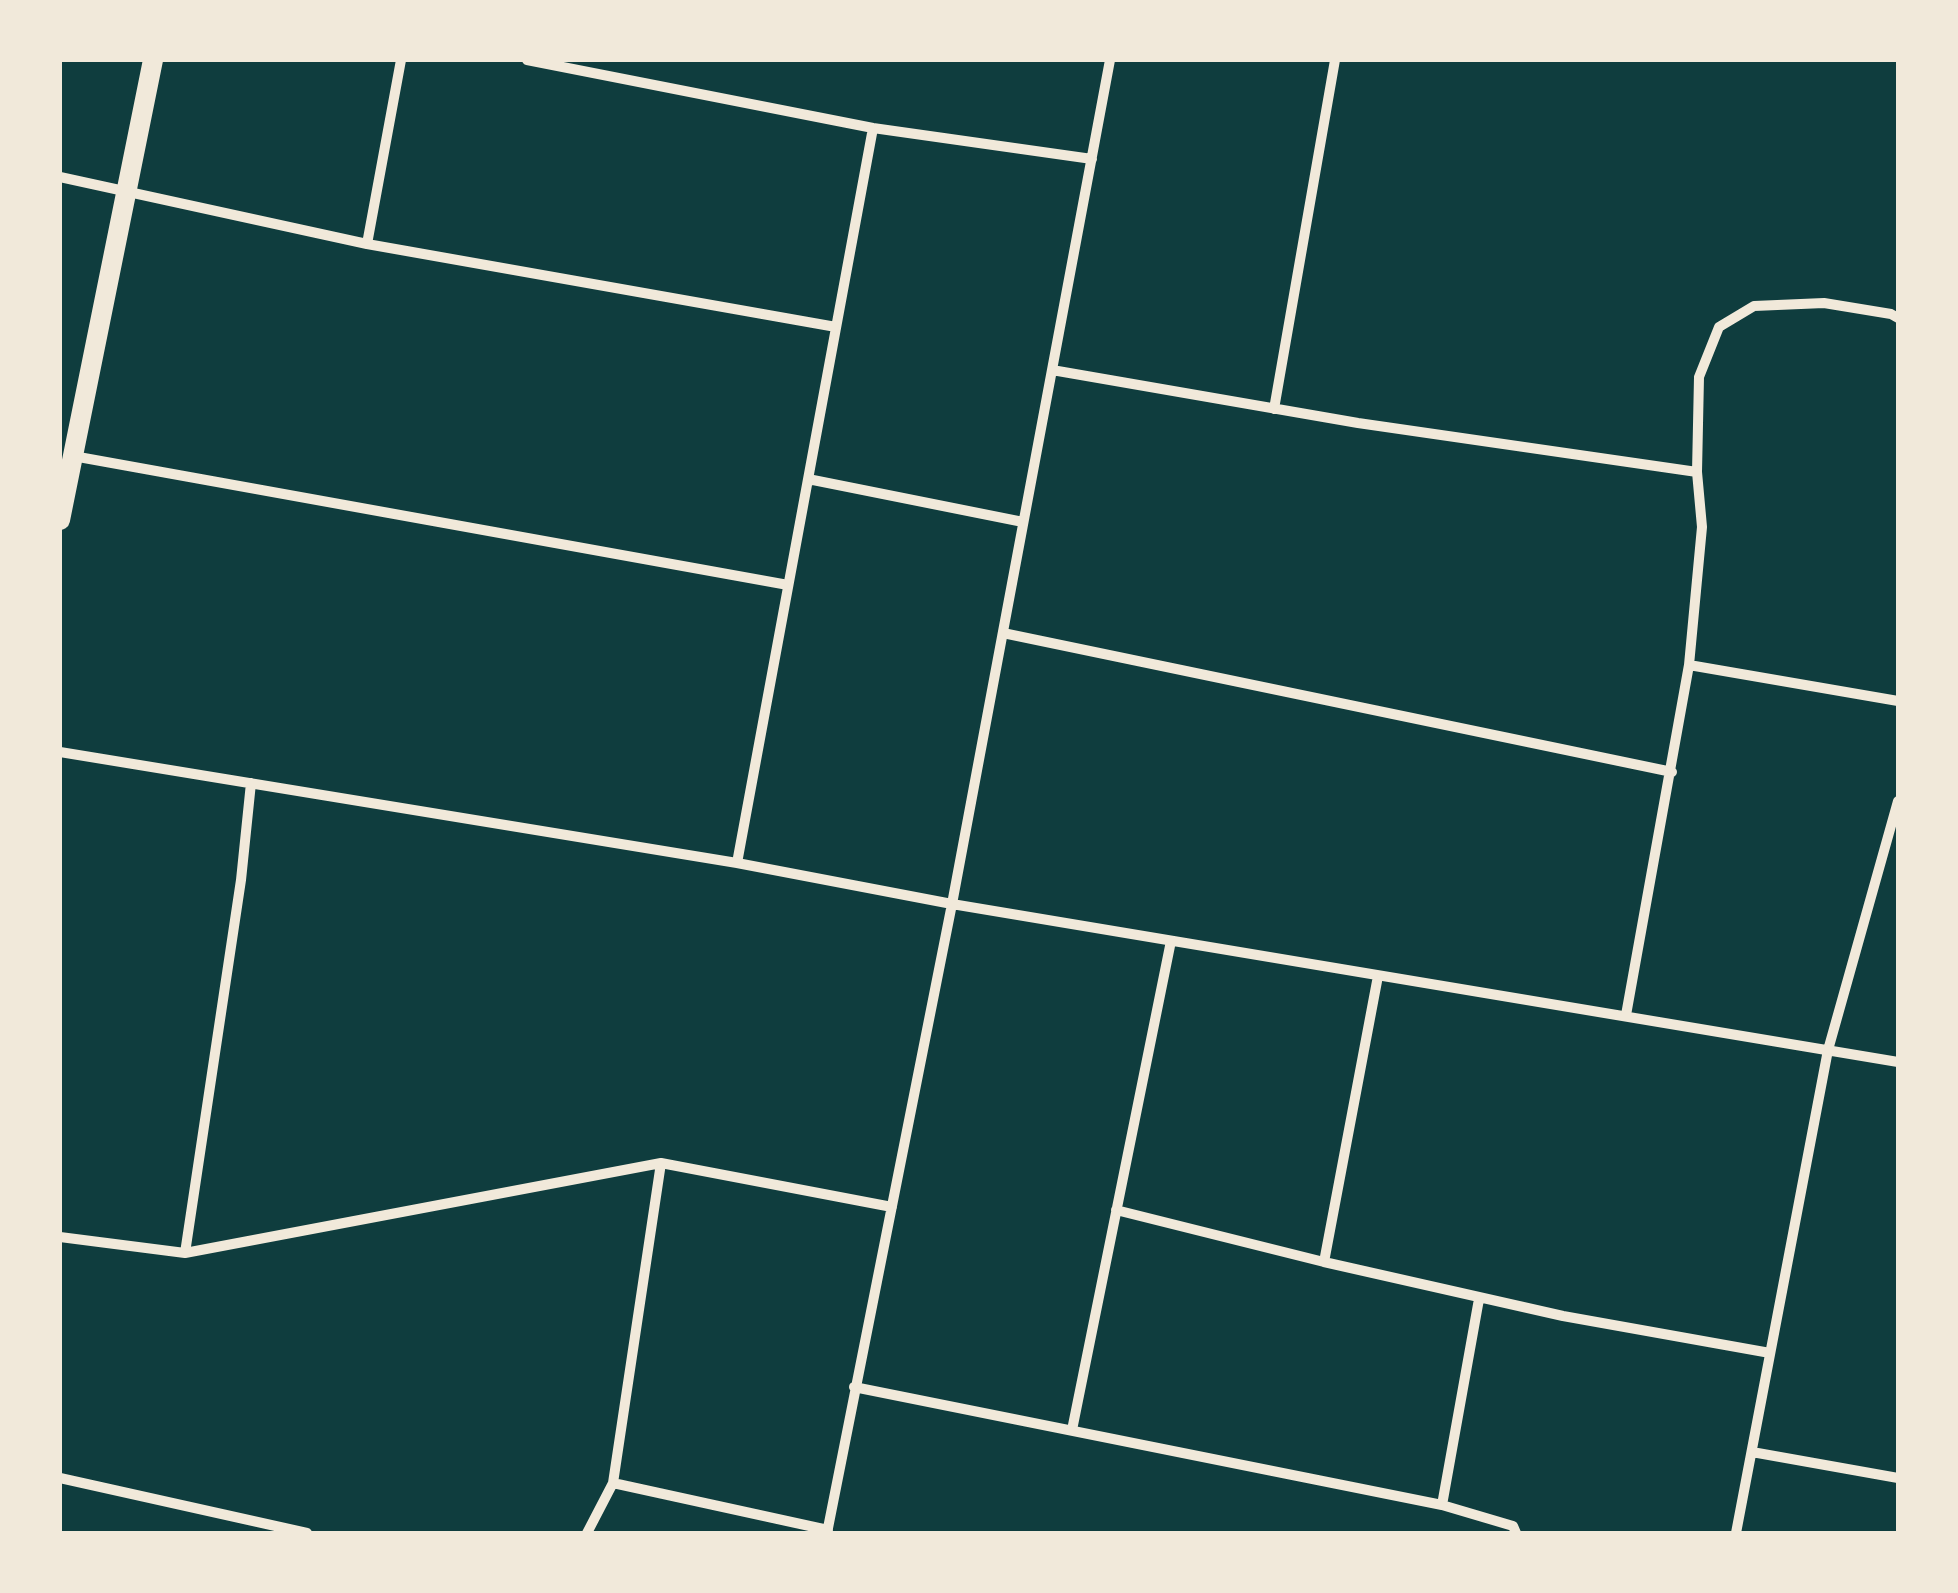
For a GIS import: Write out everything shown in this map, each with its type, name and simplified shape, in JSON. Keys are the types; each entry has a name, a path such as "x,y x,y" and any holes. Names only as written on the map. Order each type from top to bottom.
{"main road":[{"path":"60,520 153,60"}],"street":[{"path":"367,244 401,60"},
{"path":"527,60 873,128 1092,158"},
{"path":"613,1483 827,1531 952,904 1110,60"},
{"path":"1274,409 1335,60"},
{"path":"736,863 873,128"},
{"path":"60,176 367,244 836,326"},
{"path":"1626,1015 1689,665 1702,527 1696,472 1699,377 1719,327 1754,306 1824,304 1898,318"},
{"path":"1052,370 1274,409 1696,472"},
{"path":"72,456 788,585"},
{"path":"808,479 1024,522"},
{"path":"1003,633 1672,772"},
{"path":"1689,665 1898,701"},
{"path":"60,752 1898,1062"},
{"path":"185,1253 238,900 251,783"},
{"path":"1736,1533 1828,1050 1898,801"},
{"path":"1072,1430 1172,941"},
{"path":"1324,1262 1378,976"},
{"path":"60,1237 185,1253 661,1164 892,1206"},
{"path":"587,1533 613,1483 661,1164"},
{"path":"1116,1210 1480,1299 1770,1353"},
{"path":"1442,1505 1480,1299"},
{"path":"854,1387 1442,1505 1503,1520 1516,1533"},
{"path":"1752,1452 1898,1478"},
{"path":"60,1478 306,1533"}]}
